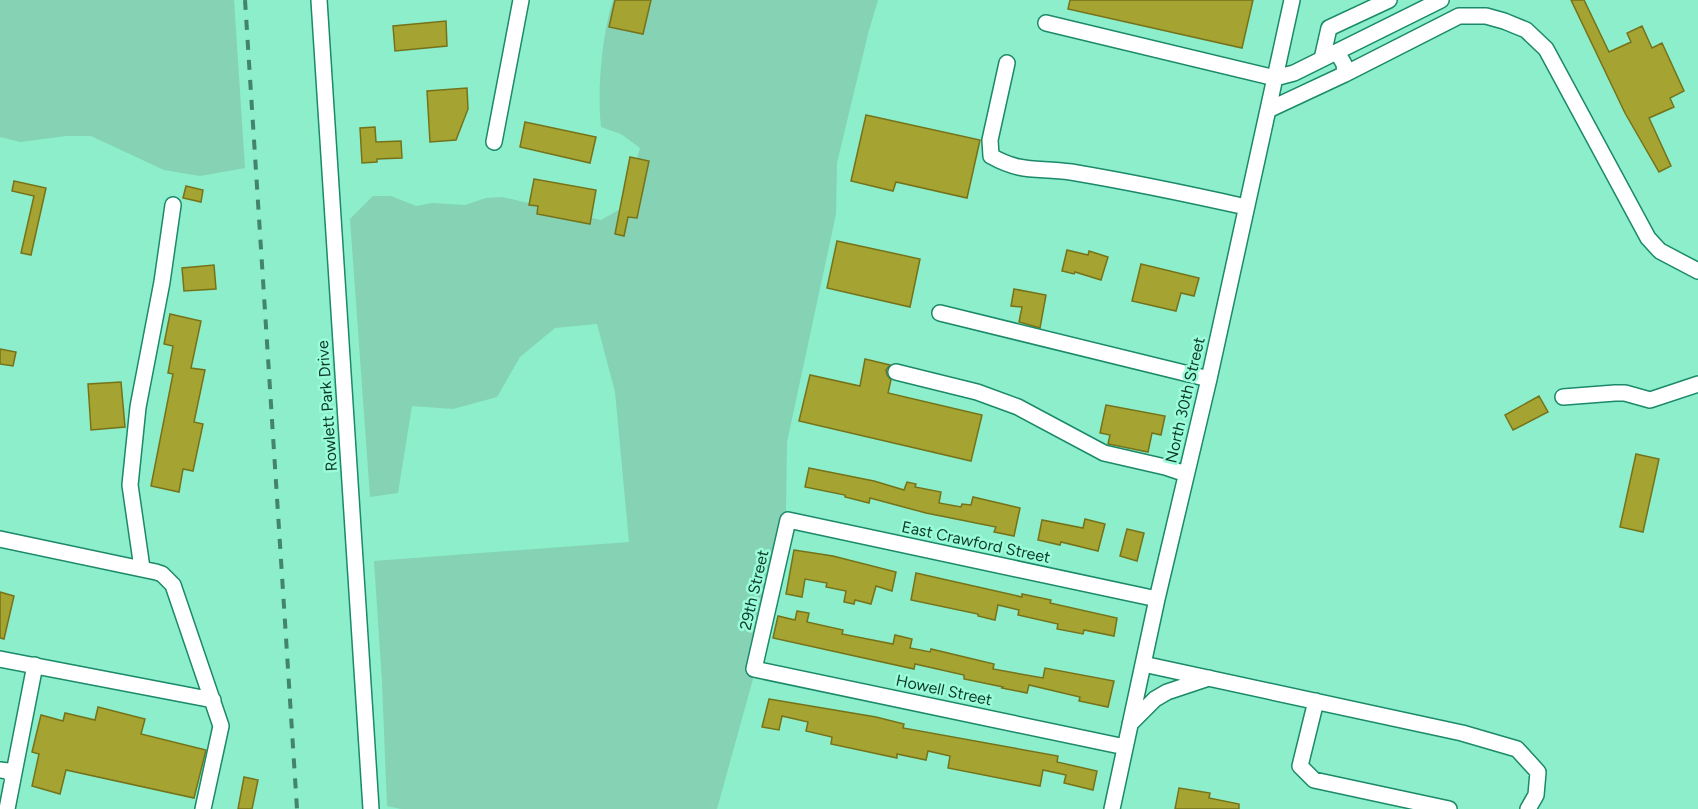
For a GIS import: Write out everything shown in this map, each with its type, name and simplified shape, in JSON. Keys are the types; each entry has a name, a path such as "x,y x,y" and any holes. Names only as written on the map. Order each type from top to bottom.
{"street":[{"name":"Rowlett Park Drive","path":"319,0 370,809"},
{"path":"494,142 520,0"},
{"name":"North 30th Street","path":"1112,809 1292,0"},
{"path":"1322,59 1329,28 1389,0"},
{"path":"1046,23 1275,78 1294,73 1441,0"},
{"path":"1268,110 1344,75 1459,16 1486,16 1526,30 1546,49 1648,238 1660,251 1698,270"},
{"path":"1337,52 1344,64 1344,75"},
{"path":"1007,63 990,140 991,156 1020,169 1067,172 1178,191 1246,207"},
{"path":"142,568 130,485 138,407 162,282 173,205"},
{"path":"940,313 1209,379"},
{"path":"896,372 977,392 1017,407 1104,453 1186,474"},
{"path":"1563,397 1625,393 1650,400 1698,384"},
{"name":"East Crawford Street","path":"788,520 1157,600"},
{"name":"29th Street","path":"754,669 788,520"},
{"path":"0,538 142,568 162,574 173,585 221,726 203,809"},
{"path":"0,659 213,700"},
{"path":"1143,664 1462,733 1517,749 1538,772 1536,795 1528,809"},
{"path":"8,809 7,774 35,665"},
{"name":"Howell Street","path":"754,669 1125,747"},
{"path":"1130,724 1161,695 1209,678"},
{"path":"1316,701 1300,766 1314,780 1449,809"}],"green space":[{"path":"0,0 234,0 245,168 200,176 164,170 91,136 66,136 20,142 0,137"},
{"path":"613,0 878,0 837,163 836,214 787,442 786,512 783,512 746,674 753,676 753,679 717,809 401,809 387,806 374,561 629,542 615,392 597,324 555,328 520,357 497,397 453,409 412,406 398,493 370,497 350,219 373,196 391,196 416,206 432,203 465,205 486,198 503,197 601,220 622,208 640,148 621,134 601,127 601,63"}],"building":[{"path":"615,0 651,0 643,34 609,27"},
{"path":"1070,0 1253,0 1242,48 1068,9"},
{"path":"1571,0 1584,0 1609,52 1631,42 1627,33 1642,26 1652,48 1662,43 1684,91 1670,98 1674,107 1649,118 1671,166 1659,172 1625,113"},
{"path":"446,21 447,46 395,51 393,26"},
{"path":"467,88 468,109 456,140 430,142 427,91"},
{"path":"866,115 980,140 967,198 896,182 893,191 851,181"},
{"path":"525,122 596,137 590,163 520,147"},
{"path":"375,127 376,142 401,141 402,158 377,159 377,162 362,163 360,128"},
{"path":"630,157 649,161 637,218 628,217 624,236 615,234"},
{"path":"534,179 596,190 590,224 537,214 538,206 529,205"},
{"path":"14,181 46,188 31,255 21,253 34,196 12,191"},
{"path":"186,186 203,190 201,202 183,198"},
{"path":"837,241 920,259 910,307 827,288"},
{"path":"1067,250 1088,255 1089,251 1108,257 1101,280 1075,272 1074,274 1062,271"},
{"path":"1141,264 1199,278 1194,296 1181,293 1176,311 1132,301"},
{"path":"214,265 216,289 184,291 182,268"},
{"path":"1014,289 1046,295 1040,328 1019,322 1022,307 1011,306"},
{"path":"170,314 201,321 191,368 205,370 194,422 203,424 193,471 183,469 179,492 151,486 173,374 168,373 173,346 164,344"},
{"path":"0,349 16,352 13,366 0,364"},
{"path":"865,359 890,365 886,370 891,380 888,393 982,415 971,461 799,421 810,375 860,386"},
{"path":"121,382 125,427 91,430 88,384"},
{"path":"1539,396 1548,412 1513,430 1505,415"},
{"path":"1106,405 1165,416 1161,435 1152,433 1148,452 1108,444 1110,435 1100,433"},
{"path":"1636,454 1659,459 1643,532 1620,527"},
{"path":"809,468 874,481 904,490 907,482 916,484 915,487 941,492 939,503 961,507 962,504 971,505 973,497 1020,508 1014,536 994,532 996,527 926,513 870,498 869,503 845,497 845,495 805,487"},
{"path":"1085,519 1105,524 1098,551 1061,542 1060,545 1038,540 1042,520 1083,528"},
{"path":"1127,529 1144,533 1137,561 1120,556"},
{"path":"794,550 833,556 896,572 892,591 876,586 871,604 855,600 854,604 844,602 846,591 826,587 827,583 805,579 802,597 786,594"},
{"path":"916,573 1022,597 1022,594 1051,600 1050,603 1117,618 1114,636 1084,630 1083,634 1057,629 1058,624 1018,615 1019,610 998,605 995,620 978,616 978,614 911,600"},
{"path":"0,592 14,596 4,639 0,638"},
{"path":"797,611 809,613 807,622 843,630 842,634 893,644 895,635 912,639 910,648 930,652 931,649 994,664 993,669 1043,678 1045,668 1114,681 1108,707 1079,701 1080,697 1029,685 1027,693 964,679 964,675 915,664 914,669 773,638 778,616 795,620"},
{"path":"769,699 876,717 904,724 903,728 1058,756 1057,762 1097,771 1093,790 1064,783 1066,775 1043,770 1040,786 948,768 950,756 928,751 926,760 897,754 897,758 831,744 832,737 806,731 808,722 782,716 779,730 762,727"},
{"path":"98,707 145,719 141,734 206,750 194,798 66,770 60,794 32,786 39,754 32,752 41,715 63,721 65,713 95,720"},
{"path":"244,777 258,780 252,809 238,809"},
{"path":"1179,788 1210,793 1209,798 1239,804 1239,809 1175,809"}],"railway":[{"path":"245,0 297,809"}]}
